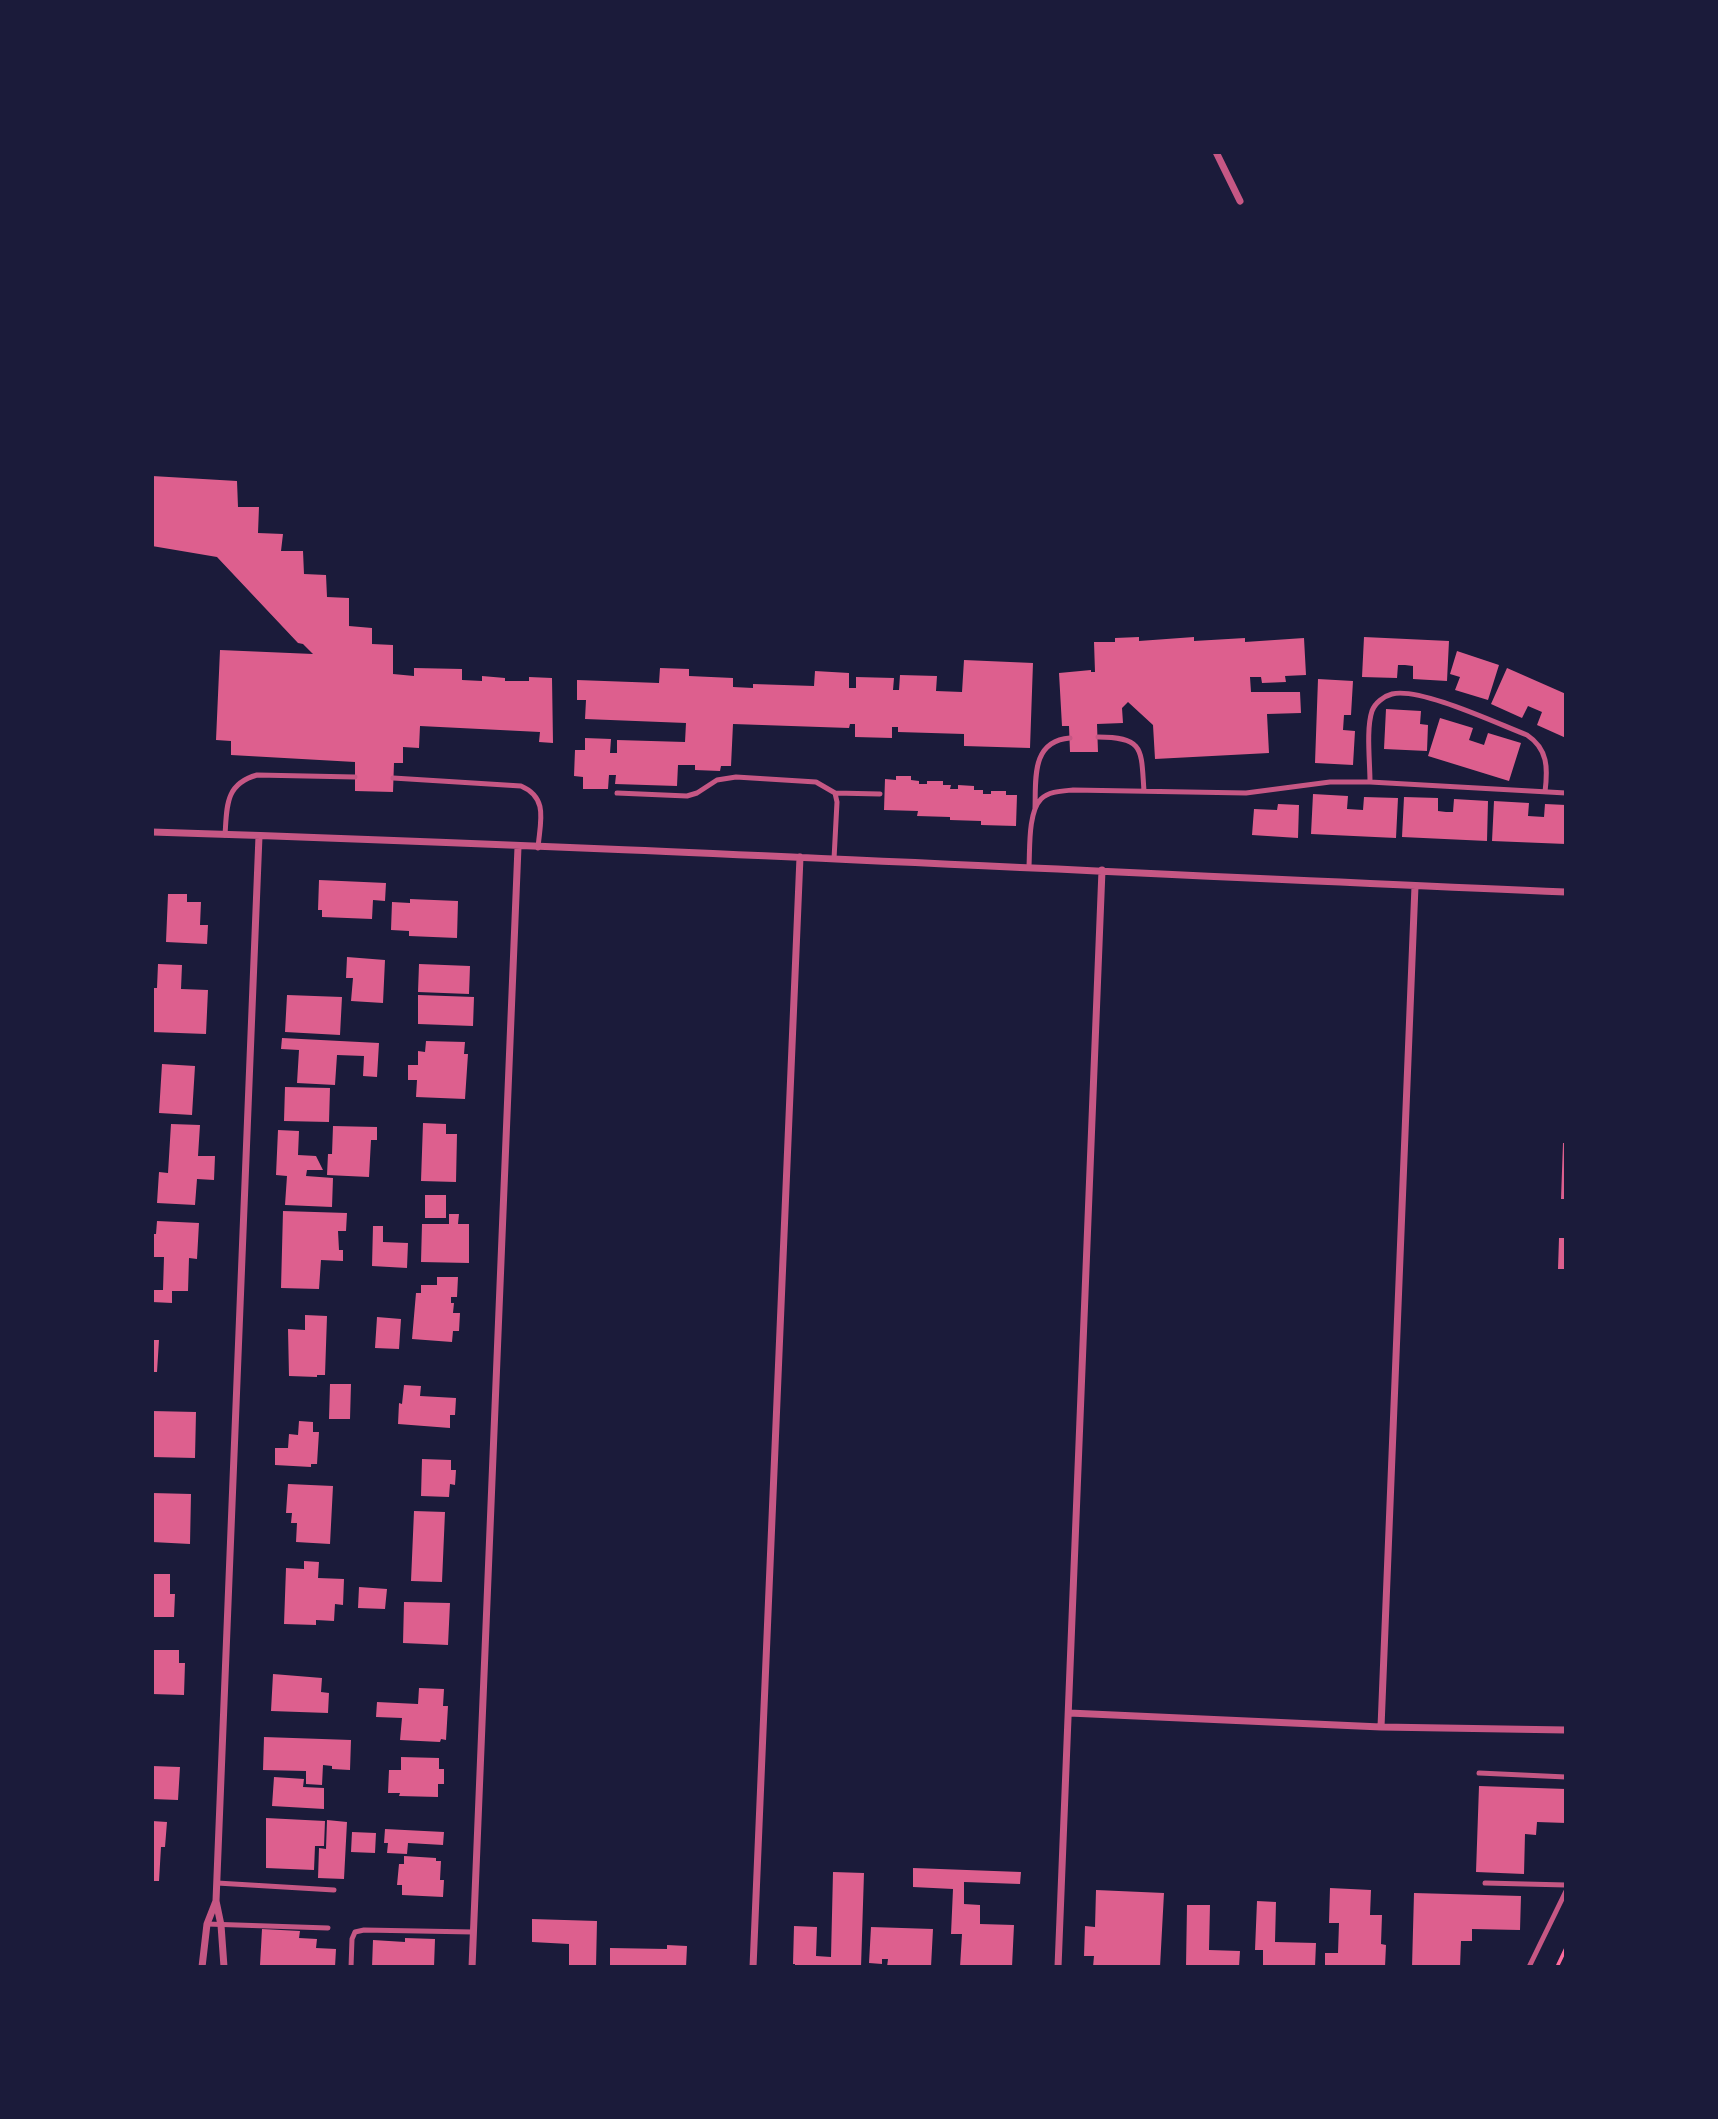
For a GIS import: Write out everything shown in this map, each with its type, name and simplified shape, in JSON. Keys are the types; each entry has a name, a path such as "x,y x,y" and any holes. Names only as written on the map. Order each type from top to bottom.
{"street":[{"path":"1216,152 1240,201"},
{"path":"152,832 1029,866 1566,892"},
{"path":"224,1967 216,1901 259,836"},
{"path":"472,1967 518,847"},
{"path":"753,1967 800,857"},
{"path":"1058,1967 1102,870"},
{"path":"1381,1727 1415,886"},
{"path":"1069,1713 1381,1727 1566,1730"},
{"path":"202,1967 207,1924 216,1901"}],"lane":[{"path":"1370,782 1370,725 1373,710 1379,701 1393,694 1411,694 1527,735 1537,742 1543,750 1547,765 1545,792"},
{"path":"1098,737 1129,739 1136,746 1141,756 1144,791"},
{"path":"1029,866 1037,766 1042,751 1054,740 1070,738"},
{"path":"225,835 229,799 235,785 244,779 257,775 355,777"},
{"path":"617,793 687,796 717,780 736,777 817,782 835,793 880,794"},
{"path":"393,778 521,786 532,791 539,799 541,819 538,848"},
{"path":"1034,811 1041,799 1053,793 1073,790 1246,793 1330,782 1370,782 1566,793"},
{"path":"834,859 837,802 835,793"},
{"path":"1479,1773 1566,1777"},
{"path":"217,1883 334,1891"},
{"path":"1485,1883 1566,1885"},
{"path":"1529,1967 1566,1891"},
{"path":"207,1924 328,1928"},
{"path":"351,1967 352,1939 355,1933 364,1930 473,1932"}],"path":[{"path":"1557,1967 1566,1948"}],"building":[{"path":"152,476 237,481 238,507 259,507 258,533 283,534 281,551 303,551 304,574 326,575 327,597 349,598 349,626 372,628 372,644 393,645 393,674 414,676 414,668 462,669 462,680 482,681 482,676 505,678 505,681 529,681 529,677 552,678 553,743 539,742 540,732 420,726 419,748 403,747 403,763 394,763 393,792 355,791 355,762 231,755 231,741 216,740 220,650 313,654 303,644 298,643 217,557 152,546"},
{"path":"1139,637 1139,641 1194,637 1194,641 1245,638 1245,642 1304,638 1306,675 1285,676 1286,682 1262,683 1261,677 1250,677 1251,692 1300,692 1301,713 1267,714 1269,753 1155,759 1153,725 1128,702 1122,708 1123,723 1097,724 1098,752 1070,752 1069,726 1062,726 1059,673 1091,670 1095,672 1094,642 1115,642 1115,638"},
{"path":"1364,637 1449,641 1447,681 1413,679 1413,666 1405,665 1398,665 1397,678 1362,677"},
{"path":"1457,651 1499,665 1488,700 1455,690 1460,677 1450,674"},
{"path":"964,660 1033,663 1030,748 964,746 964,734 898,732 898,727 892,727 892,738 855,737 855,724 850,724 849,728 733,724 731,766 721,766 720,771 695,770 695,765 678,765 677,786 615,784 616,775 609,775 608,789 583,789 583,777 574,776 575,750 585,750 585,738 611,739 610,753 617,753 617,740 685,742 686,723 585,719 586,700 577,700 577,680 659,683 660,668 689,669 689,676 733,678 733,687 753,688 753,684 814,686 815,671 849,673 849,688 856,688 856,677 894,678 893,690 899,690 900,675 937,676 936,691 962,692"},
{"path":"1507,668 1566,694 1566,738 1537,725 1542,712 1528,706 1522,718 1491,704"},
{"path":"1318,679 1353,681 1351,715 1344,715 1343,730 1355,731 1353,765 1315,763"},
{"path":"1386,709 1421,711 1420,724 1428,725 1427,751 1384,749"},
{"path":"1440,718 1473,728 1469,740 1484,745 1488,733 1521,743 1509,781 1428,756"},
{"path":"896,776 911,776 911,780 919,781 919,784 943,781 943,785 951,785 950,789 958,789 958,785 974,786 974,790 983,790 983,794 1006,791 1006,795 1017,795 1016,826 981,825 981,821 917,816 918,811 884,810 885,779 896,780"},
{"path":"1313,794 1348,796 1347,809 1363,810 1364,797 1398,798 1396,838 1311,834"},
{"path":"1404,797 1438,798 1438,811 1446,812 1453,812 1454,799 1488,801 1487,841 1402,837"},
{"path":"1494,801 1529,803 1528,816 1544,817 1545,804 1566,805 1566,844 1492,841"},
{"path":"1278,804 1299,805 1298,838 1252,835 1254,809 1277,810"},
{"path":"319,880 386,883 385,901 373,900 372,919 322,917 322,910 318,910"},
{"path":"168,894 187,894 187,902 201,902 200,925 208,925 207,944 166,942"},
{"path":"410,899 458,901 457,938 409,936 409,931 391,930 392,902 410,903"},
{"path":"347,957 385,960 383,1003 351,1001 353,978 346,978"},
{"path":"158,964 182,965 181,989 208,990 206,1034 152,1032 152,988 157,988"},
{"path":"419,964 470,966 469,994 418,992"},
{"path":"287,995 342,997 340,1035 285,1032"},
{"path":"418,995 474,997 473,1026 418,1024"},
{"path":"282,1038 379,1043 377,1077 363,1076 364,1056 337,1055 335,1085 297,1083 299,1050 281,1049"},
{"path":"426,1041 465,1042 464,1054 468,1054 465,1099 416,1097 417,1080 408,1080 408,1065 418,1065 418,1051 425,1052"},
{"path":"162,1064 195,1066 192,1115 159,1113"},
{"path":"285,1087 330,1088 329,1122 284,1121"},
{"path":"423,1123 446,1124 446,1134 457,1134 456,1182 421,1181"},
{"path":"171,1124 200,1125 198,1156 215,1156 214,1180 197,1179 195,1205 157,1203 159,1172 168,1173"},
{"path":"333,1126 377,1127 377,1140 371,1140 369,1177 327,1175 328,1154 332,1154"},
{"path":"278,1130 299,1131 298,1155 316,1156 323,1170 307,1170 306,1176 333,1178 332,1207 285,1205 287,1176 276,1175"},
{"path":"1563,1143 1566,1143 1566,1199 1561,1199"},
{"path":"425,1195 446,1195 446,1218 425,1218"},
{"path":"283,1211 347,1213 346,1231 338,1231 339,1250 343,1250 343,1261 321,1260 319,1289 281,1288"},
{"path":"449,1214 459,1214 458,1224 469,1224 469,1263 421,1262 422,1224 449,1224"},
{"path":"157,1221 199,1223 197,1259 189,1258 188,1291 172,1291 172,1303 152,1302 152,1290 163,1290 164,1257 152,1257 152,1234 156,1234"},
{"path":"373,1226 383,1226 383,1242 408,1243 407,1268 372,1266"},
{"path":"1559,1238 1566,1238 1566,1269 1558,1269"},
{"path":"437,1277 458,1277 457,1297 451,1297 451,1303 454,1303 453,1313 460,1313 459,1331 453,1331 452,1342 412,1339 416,1293 421,1293 421,1285 437,1285"},
{"path":"305,1315 327,1316 325,1375 289,1376 288,1329 305,1330"},
{"path":"377,1317 401,1319 399,1349 375,1348"},
{"path":"152,1340 159,1340 157,1372 152,1372"},
{"path":"330,1384 351,1384 350,1419 329,1419"},
{"path":"404,1385 421,1386 420,1396 456,1398 455,1415 450,1415 450,1428 398,1424 399,1403 402,1404"},
{"path":"152,1411 196,1412 195,1458 152,1457"},
{"path":"299,1421 313,1422 313,1432 319,1432 317,1464 311,1464 311,1467 275,1465 275,1448 288,1448 289,1434 298,1435"},
{"path":"422,1459 451,1460 451,1470 456,1470 455,1485 450,1484 449,1497 421,1496"},
{"path":"288,1484 333,1486 330,1544 296,1542 297,1523 291,1523 292,1513 286,1513"},
{"path":"152,1493 191,1494 190,1544 152,1542"},
{"path":"414,1511 445,1512 442,1582 411,1581"},
{"path":"304,1561 319,1562 318,1578 344,1579 343,1605 335,1604 334,1621 316,1620 316,1625 284,1624 286,1568 304,1569"},
{"path":"152,1574 170,1574 170,1594 175,1594 174,1617 152,1617"},
{"path":"359,1587 387,1589 385,1609 358,1608"},
{"path":"404,1602 450,1603 448,1645 403,1643"},
{"path":"152,1650 179,1650 179,1663 185,1663 184,1695 152,1694"},
{"path":"273,1674 322,1678 321,1692 329,1693 328,1713 271,1711"},
{"path":"419,1688 444,1689 443,1706 448,1706 446,1740 400,1740 402,1718 376,1717 377,1702 418,1704"},
{"path":"264,1737 351,1740 350,1770 332,1769 332,1766 323,1765 322,1785 306,1784 306,1771 263,1770"},
{"path":"401,1757 439,1758 439,1769 444,1769 444,1784 438,1784 438,1797 399,1796 400,1793 388,1793 389,1770 401,1770"},
{"path":"152,1766 180,1767 178,1800 152,1799"},
{"path":"274,1777 304,1779 303,1787 324,1788 324,1809 272,1806"},
{"path":"1479,1786 1566,1789 1566,1823 1537,1822 1536,1835 1525,1834 1524,1874 1476,1872"},
{"path":"266,1818 325,1821 324,1846 315,1846 314,1870 266,1868"},
{"path":"327,1820 347,1822 344,1879 318,1878 319,1848 326,1849"},
{"path":"152,1821 167,1822 165,1847 161,1847 159,1881 152,1881"},
{"path":"385,1829 444,1832 443,1845 408,1843 407,1854 387,1853 388,1843 384,1843"},
{"path":"352,1832 376,1833 375,1853 351,1852"},
{"path":"404,1856 436,1858 436,1861 441,1861 443,1897 402,1895 402,1885 397,1885 399,1864 404,1864"},
{"path":"913,1868 1021,1872 1020,1884 964,1882 964,1904 980,1905 980,1924 1014,1925 1012,1967 960,1967 962,1934 951,1934 953,1889 913,1887"},
{"path":"833,1872 864,1873 861,1967 795,1967 794,1926 817,1927 816,1956 831,1957"},
{"path":"1330,1888 1371,1890 1370,1915 1382,1915 1381,1944 1386,1945 1385,1967 1325,1967 1325,1953 1338,1953 1339,1923 1329,1923"},
{"path":"1096,1890 1164,1893 1160,1967 1093,1967 1094,1956 1084,1956 1085,1926 1095,1927"},
{"path":"1414,1893 1521,1896 1520,1930 1472,1929 1472,1941 1461,1941 1460,1967 1412,1967"},
{"path":"1257,1901 1276,1902 1275,1942 1316,1943 1315,1967 1263,1967 1263,1950 1255,1950"},
{"path":"1187,1905 1210,1905 1209,1950 1240,1951 1239,1967 1186,1967"},
{"path":"532,1919 597,1921 596,1967 569,1967 569,1944 532,1942"},
{"path":"871,1927 933,1929 931,1967 887,1967 888,1959 882,1959 882,1964 869,1963"},
{"path":"262,1929 300,1931 299,1938 317,1939 316,1948 336,1949 335,1967 260,1965"},
{"path":"405,1938 435,1939 434,1967 372,1967 373,1940 405,1942"},
{"path":"667,1945 687,1946 686,1967 610,1967 610,1948 667,1949"}]}
